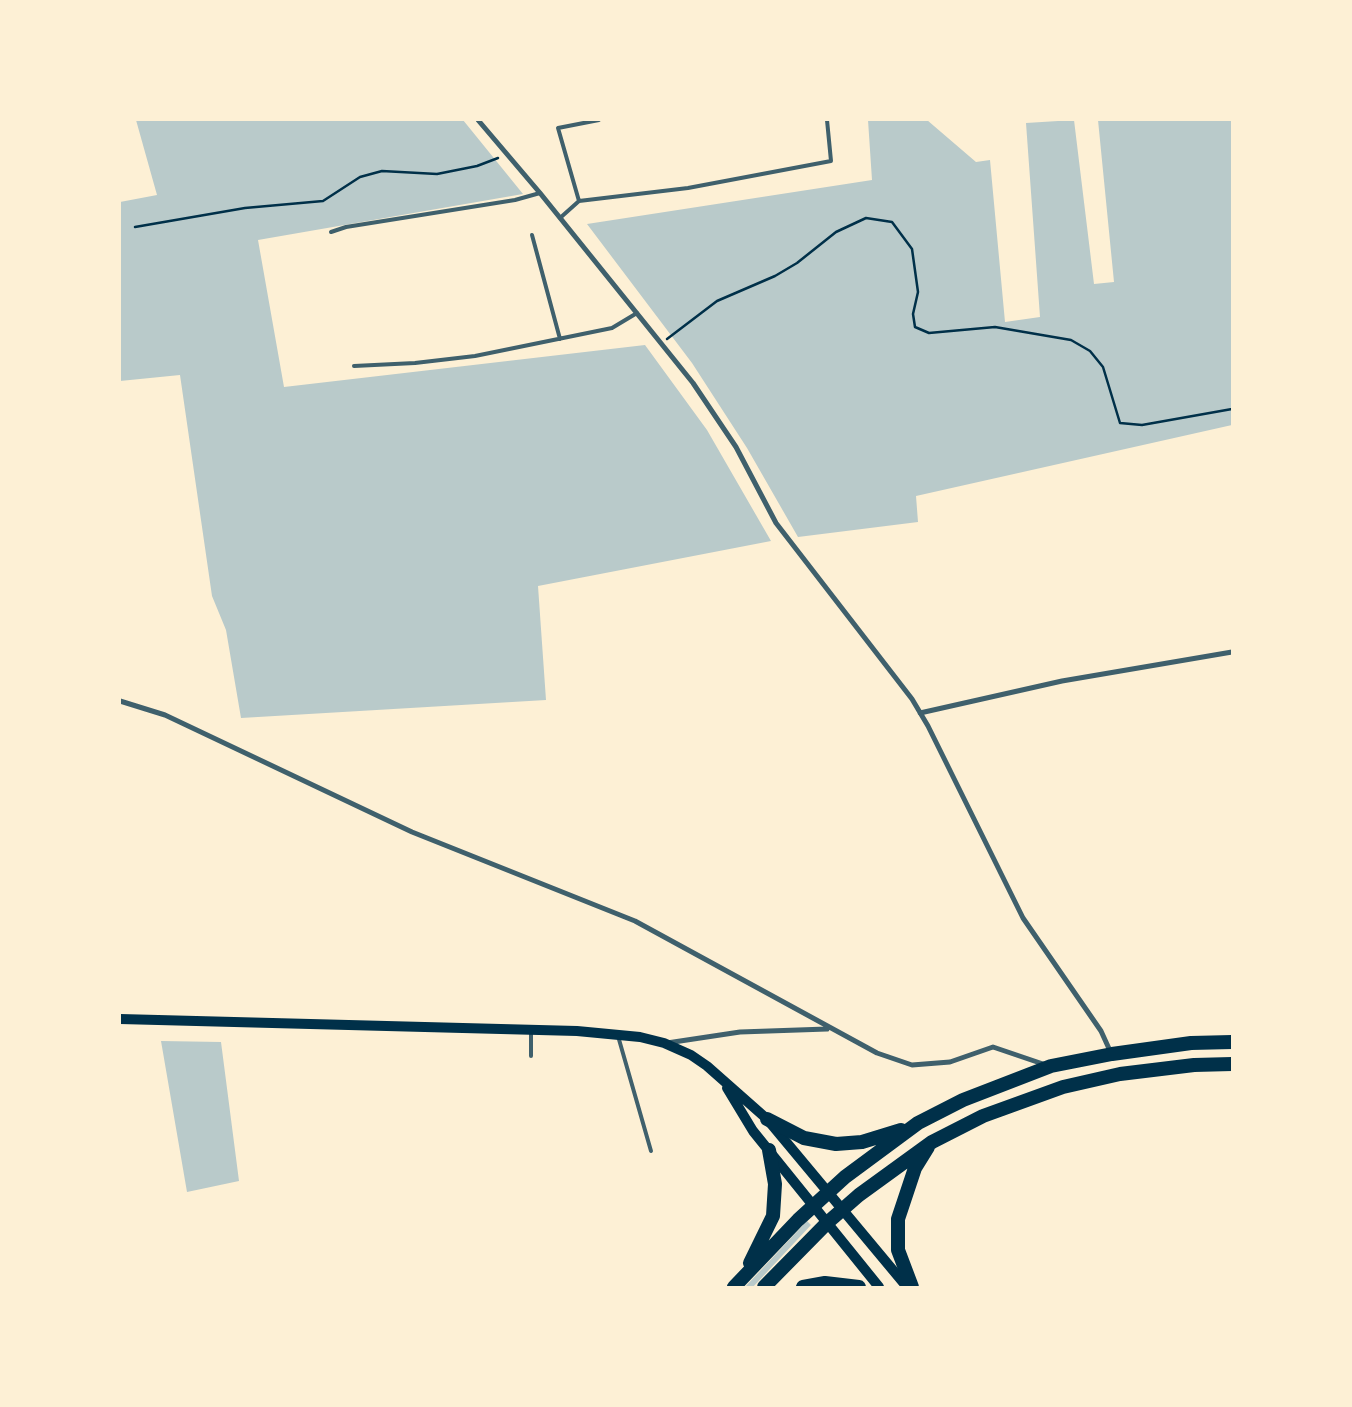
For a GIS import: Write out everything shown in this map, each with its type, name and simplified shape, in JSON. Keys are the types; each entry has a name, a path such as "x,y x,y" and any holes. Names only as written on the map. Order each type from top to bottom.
{"highway":[{"path":"767,1119 804,1138 836,1144 862,1142 918,1123 963,1100 1051,1066 1112,1054 1191,1043 1232,1042"},
{"path":"764,1287 842,1209 891,1170 932,1142 983,1116 1062,1088 1120,1074 1194,1065 1232,1064"},
{"path":"738,1283 828,1192 876,1153 918,1123"},
{"path":"912,1287 898,1250 898,1218 915,1168 932,1142"},
{"path":"738,1283 773,1216 775,1184 769,1150"},
{"path":"803,1287 825,1283 859,1287"}],"main road":[{"path":"120,1019 531,1029 618,1034 664,1043 691,1056 720,1076 767,1119 907,1287"},
{"path":"720,1076 753,1131 879,1287"}],"street":[{"path":"478,120 540,193 693,383 736,447 776,523 920,712 1023,918 1101,1031 1112,1054"},
{"path":"920,712 1062,681 1232,652"},
{"path":"120,701 166,715 412,832 635,921 877,1053 912,1066 950,1062 993,1047 1051,1066"},
{"path":"664,1043 740,1032 830,1029"}],"lane":[{"path":"579,201 558,128 599,120"},
{"path":"560,218 579,201 688,188 831,161 827,120"},
{"path":"331,232 346,227 515,200 540,193"},
{"path":"532,235 560,339"},
{"path":"354,366 414,363 466,357 612,328 637,313"},
{"path":"531,1029 531,1056"},
{"path":"618,1034 651,1150"}],"path":[{"path":"135,226 245,208 323,201 360,177 382,171 437,174 477,166 506,155"},
{"path":"660,343 717,301 782,272 797,263 836,232 866,218 892,222 912,249 918,292 913,314 915,327 929,333 995,327 1071,340 1090,351 1103,367 1120,423 1142,425 1232,409"}],"shaded area":[{"path":"136,120 463,120 523,194 258,240 284,387 645,345 707,430 771,541 538,586 546,700 241,718 226,630 212,596 180,375 120,381 120,202 157,195"},
{"path":"868,120 927,120 976,162 990,160 1005,322 1040,317 1026,123 1074,120 1094,284 1114,282 1098,120 1232,120 1232,425 916,496 918,522 798,537 747,448 692,363 587,224 872,180"},
{"path":"161,1041 221,1042 239,1181 187,1192"},
{"path":"807,1221 811,1225 753,1287 745,1287"}]}
